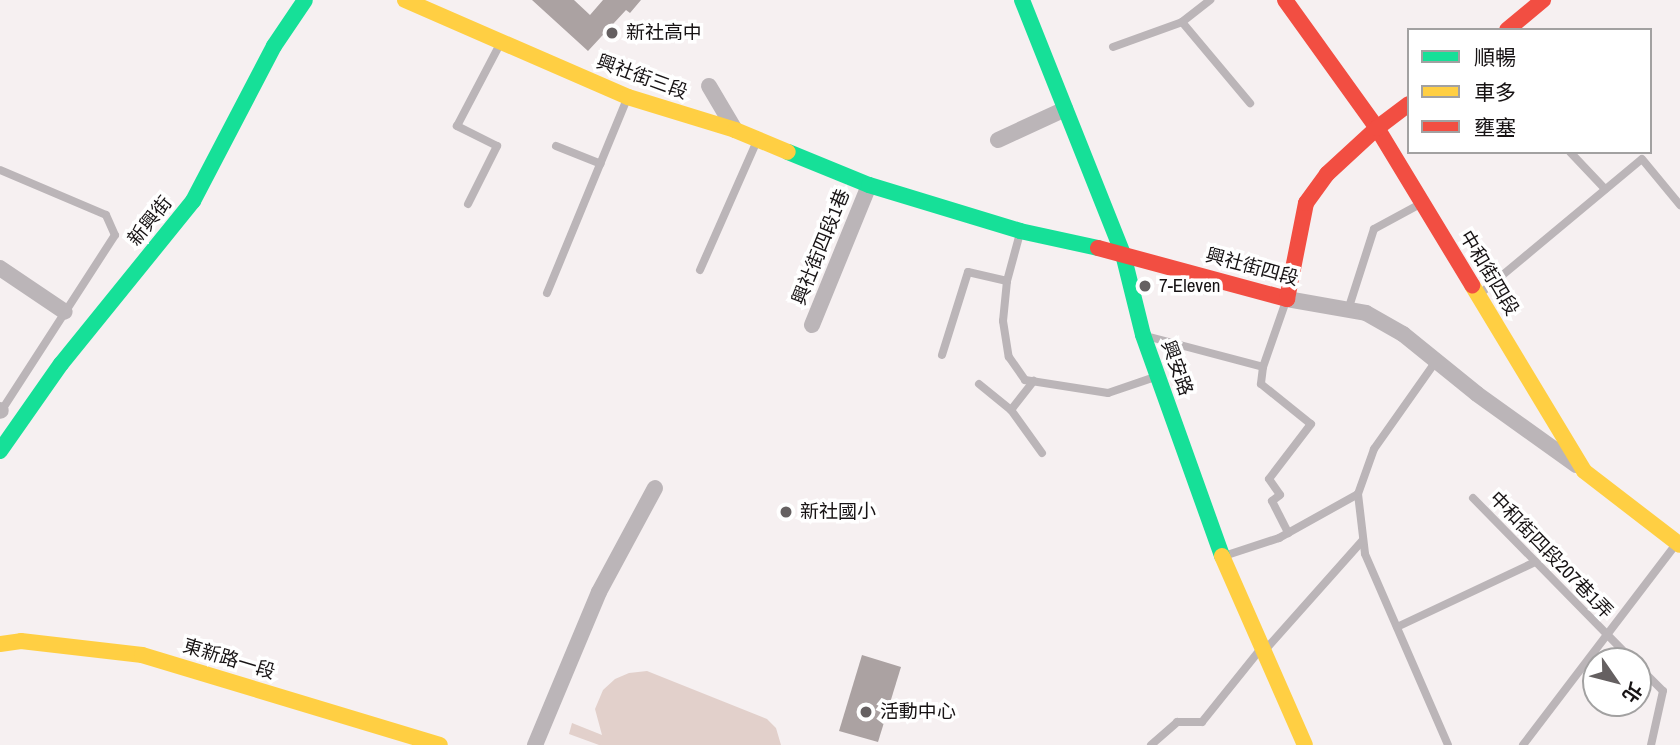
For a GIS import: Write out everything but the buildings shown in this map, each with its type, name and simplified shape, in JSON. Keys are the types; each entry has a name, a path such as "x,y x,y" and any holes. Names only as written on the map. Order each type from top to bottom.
{"street":[{"name":"新興街","path":"0,452 61,364 193,201 274,46 305,0"},
{"name":"興社街三段","path":"405,0 500,44 628,97 735,130 869,185"},
{"name":"興安路","path":"1022,0 1122,254 1143,335 1222,557 1305,745"},
{"name":"中和街四段","path":"1285,0 1377,128 1584,471 1679,542"},
{"path":"1509,28 1543,0"},
{"path":"709,86 735,130"},
{"path":"1287,299 1300,221 1306,203 1327,174 1377,128 1407,106"},
{"path":"998,140 1065,110"},
{"name":"興社街四段","path":"869,185 1020,231 1122,254 1287,299 1366,313 1403,334 1584,471"},
{"name":"興社街四段1巷","path":"812,325 869,185"},
{"path":"0,268 65,312"},
{"path":"535,745 599,592 654,488"},
{"name":"東新路一段","path":"0,644 21,641 142,655 440,745"}],"lane":[{"path":"1113,47 1182,22 1210,0"},
{"path":"1182,22 1250,103"},
{"path":"468,204 497,146 457,126 500,44"},
{"path":"547,293 628,97"},
{"path":"700,270 758,140"},
{"path":"556,146 601,164"},
{"path":"1572,154 1605,189"},
{"path":"1478,295 1642,159 1680,205"},
{"path":"0,170 106,215 115,235 0,411"},
{"path":"1348,310 1374,229 1422,203"},
{"path":"1020,231 1007,281 1003,321 1009,357 1025,380 1108,393 1158,376"},
{"path":"942,355 968,272 1007,281"},
{"path":"1287,299 1263,367 1261,384 1311,424 1269,479 1280,495 1272,501 1288,533"},
{"path":"1143,335 1263,367"},
{"path":"1436,361 1374,449 1358,494 1365,554 1448,745"},
{"path":"1011,410 1034,381"},
{"path":"979,384 1011,410 1042,453"},
{"path":"1222,557 1288,533 1358,494"},
{"name":"中和街四段207巷1弄","path":"1473,498 1619,647"},
{"path":"1151,745 1177,722 1202,722 1264,648 1363,540"},
{"path":"1522,745 1679,542"},
{"path":"1397,628 1535,562"},
{"path":"1652,680 1663,691 1653,743"}],"shaded area":[{"path":"647,671 767,719 776,728 781,745 599,745 569,734 572,723 602,735 595,709 603,690 615,679 629,673"}],"traffic: fast":[{"path":"0,451 61,364 193,201 274,46 305,0"},
{"path":"1022,0 1123,254 1143,335 1222,556"},
{"path":"788,152 869,185 1020,231 1098,248"}],"traffic: slow":[{"path":"405,0 628,97 735,130 788,152"},
{"path":"1472,285 1584,471 1680,545"},
{"path":"1222,556 1305,745"},
{"path":"0,644 21,641 142,655 440,745"}],"traffic: jam":[{"path":"1285,0 1377,128 1472,285"},
{"path":"1509,28 1543,0"},
{"path":"1098,248 1287,299 1306,203 1327,174 1377,128 1407,106"}],"place":[{"name":"新社高中","path":"612,33"},
{"name":"7-Eleven","path":"1145,286"},
{"name":"新社國小","path":"786,512"},
{"name":"活動中心","path":"866,712"}]}
